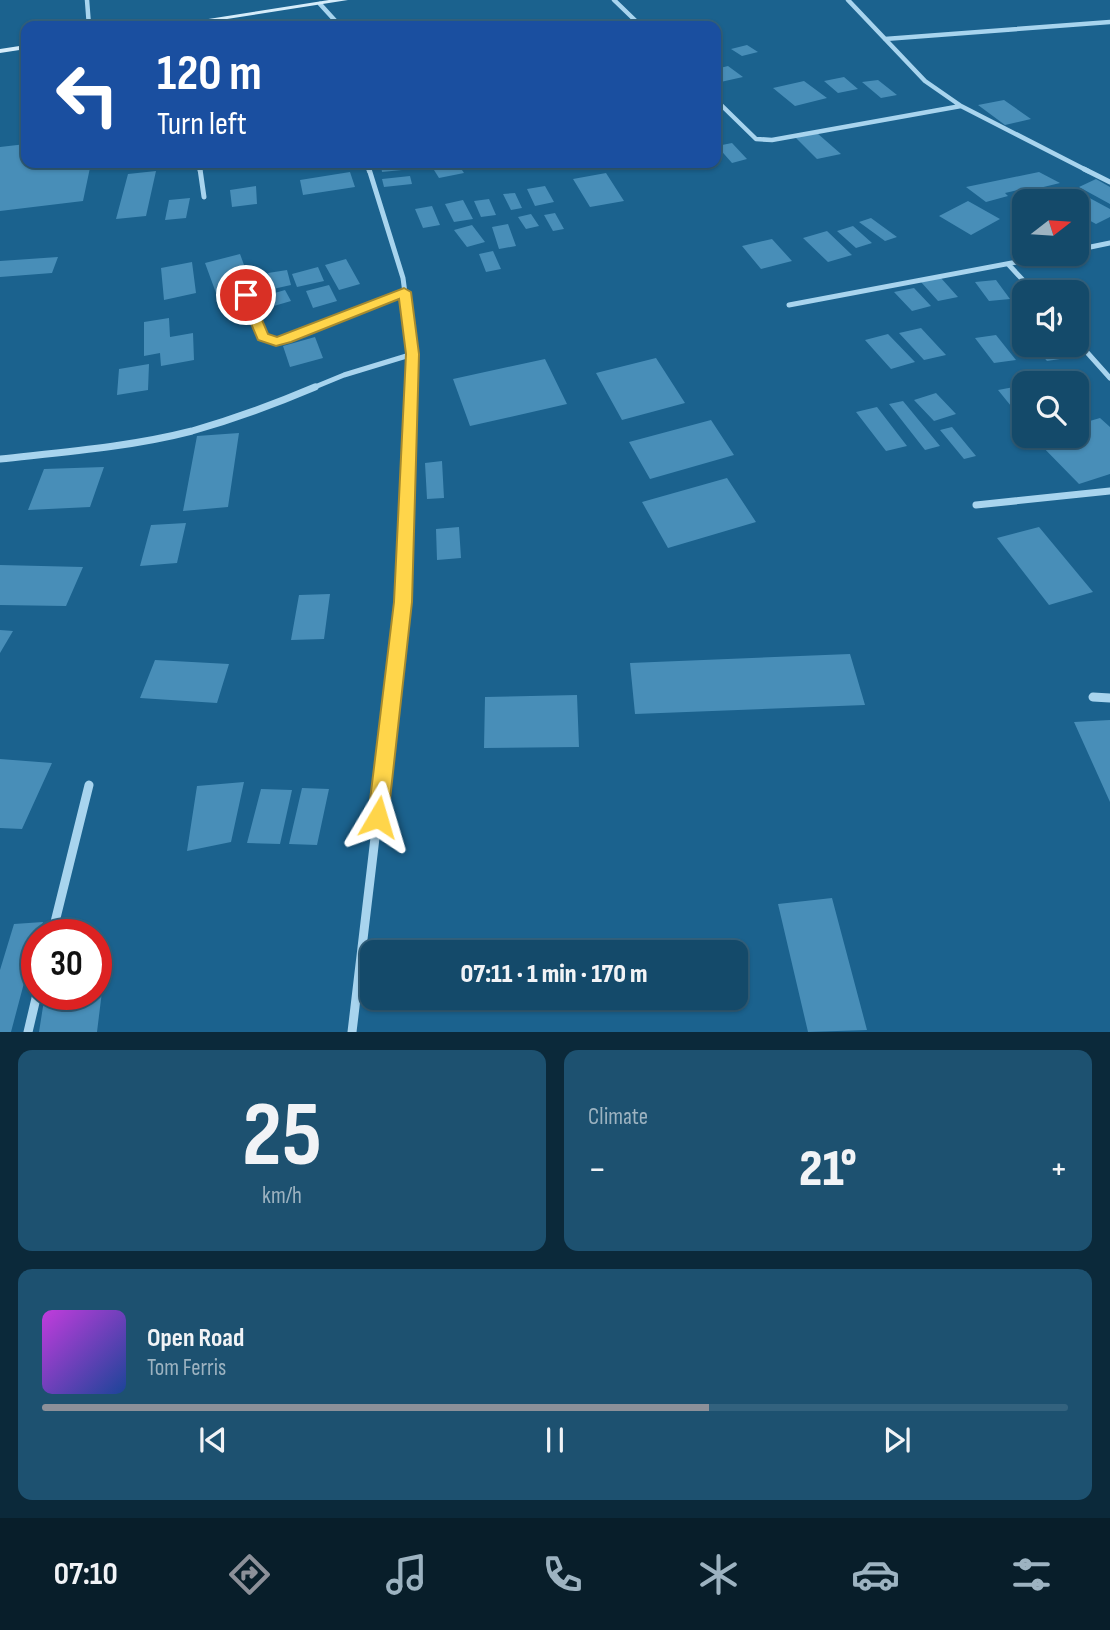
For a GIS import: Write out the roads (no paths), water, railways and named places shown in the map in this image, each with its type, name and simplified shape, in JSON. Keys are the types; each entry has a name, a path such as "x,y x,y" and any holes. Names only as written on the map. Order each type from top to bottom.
{"main road":[{"path":"211,21 344,0"},
{"path":"0,51 21,48"}],"street":[{"path":"87,0 89,21"},
{"path":"614,0 635,21"},
{"path":"848,0 925,81 961,106 1110,182"},
{"path":"320,4 335,21"},
{"path":"885,39 1110,22"},
{"path":"721,105 756,139 772,140 961,106"},
{"path":"200,168 204,197"},
{"path":"352,1031 403,602 413,354 404,292 368,168"},
{"path":"1089,247 1110,243"},
{"path":"789,305 1012,264"},
{"path":"1009,265 1023,280"},
{"path":"246,295 262,337 276,341 404,292"},
{"path":"0,459 103,447 191,431 278,403 344,375 413,354"},
{"path":"1089,355 1110,378"},
{"path":"976,505 1110,491"},
{"path":"1093,696 1110,698"},
{"path":"56,919 89,785"},
{"path":"28,1031 33,1010"}]}
